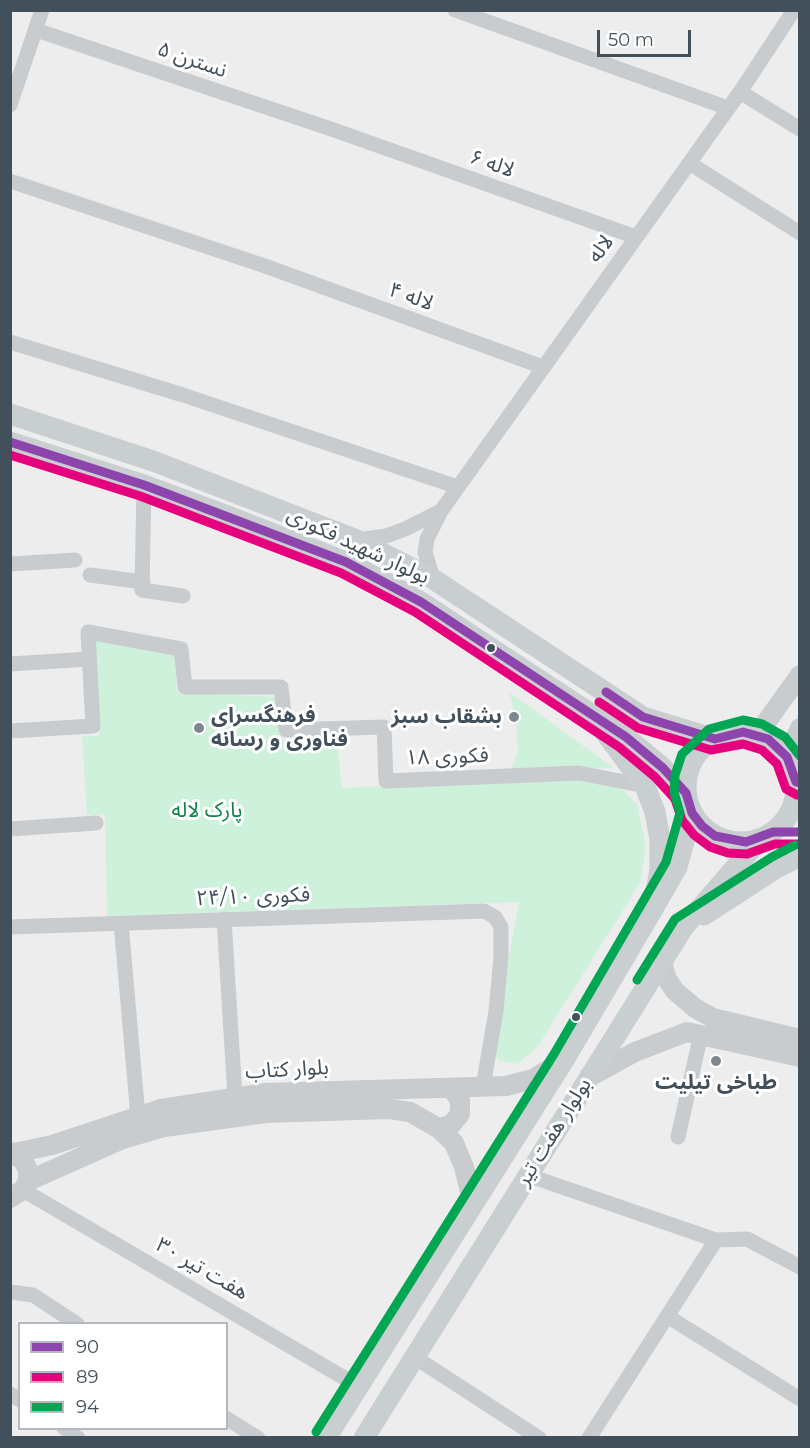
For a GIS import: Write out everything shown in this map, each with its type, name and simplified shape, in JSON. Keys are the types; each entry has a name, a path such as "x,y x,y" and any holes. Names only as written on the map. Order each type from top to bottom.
{"main road":[{"name":"بولوار شهید فکوری","path":"10,414 153,461 357,540 433,579 643,717 715,739"},
{"name":"بولوار شهید فکوری","path":"10,442 144,485 346,562 421,602 626,737 663,768 686,793"},
{"path":"586,710 621,752 645,786 655,812 660,839 660,869 653,909"},
{"path":"626,737 635,738 643,734 646,726 643,717"},
{"path":"767,836 791,810 798,782 787,757 778,747 757,735 743,732 715,739 702,748 692,761 687,777 686,793 692,813 702,826 715,836 730,841 800,832"},
{"name":"بولوار هفت تیر","path":"326,1437 564,1060 678,867 692,813"},
{"name":"بولوار هفت تیر","path":"364,1437 683,928 767,836"},
{"path":"683,928 778,867 800,856"}],"street":[{"path":"11,100 42,10"},
{"path":"455,10 728,108"},
{"name":"لاله","path":"433,579 425,552 427,539 441,511 740,92 794,10"},
{"name":"نسترن ۵","path":"36,30 334,130"},
{"path":"740,92 800,129"},
{"name":"لاله ۶","path":"334,130 636,237"},
{"path":"688,163 800,233"},
{"name":"لاله ۴","path":"10,181 265,266 543,367"},
{"path":"10,342 183,395 458,487"},
{"path":"142,586 144,485"},
{"name":"لاله","path":"357,540 386,536 441,511"},
{"path":"10,564 75,560"},
{"path":"90,575 183,596"},
{"name":"فکوری ١٨","path":"89,659 88,632 182,649 185,687 281,687 286,730 384,727 386,781 579,772 645,786"},
{"path":"10,664 89,659 93,726 10,731"},
{"path":"757,735 800,675"},
{"path":"787,757 800,728"},
{"path":"10,829 96,823"},
{"name":"فکوری ۲۴/۱۰","path":"10,927 484,911 495,917 501,927 501,957 496,1011 483,1087"},
{"path":"224,919 235,1097"},
{"path":"121,923 138,1117"},
{"path":"662,963 667,979 675,991 695,1008 713,1018 800,1038"},
{"path":"678,1137 694,1033 685,1018 695,1008"},
{"path":"589,1077 635,1052 694,1033 800,1057"},
{"name":"بلوار کتاب","path":"12,1153 52,1145 160,1109 235,1097 506,1086 533,1079 564,1060"},
{"path":"438,1128 451,1125 460,1114 460,1100 452,1089"},
{"name":"بلوار کتاب","path":"20,1190 59,1165 131,1137 164,1127 266,1113 389,1109 410,1112 438,1128 454,1143 464,1167 472,1204"},
{"path":"12,1153 23,1160 28,1170 20,1190"},
{"path":"527,1175 716,1240 747,1239 800,1267"},
{"name":"هفت تیر ۳۰","path":"20,1190 358,1386"},
{"path":"590,1437 716,1240"},
{"path":"10,1292 33,1295 76,1322"},
{"path":"667,1316 800,1400"},
{"path":"413,1356 539,1437"},
{"path":"228,1419 258,1437"}],"green space":[{"name":"پارک لاله","path":"93,639 174,651 177,692 276,697 280,740 337,740 342,788 579,777 616,783 637,804 646,847 640,883 538,1046 518,1064 500,1061 492,1052 519,902 107,916 105,814 87,815 82,736 99,736"},
{"path":"509,692 614,768 511,769 518,751 516,720"}],"transit line":[{"name":"90","path":"10,442 144,485 346,562 421,602 626,737 663,768 686,793 692,813 702,826 715,836 746,842 773,832 800,832"},
{"name":"89","path":"10,455 140,496 341,573 415,612 619,747 655,777 675,799 682,820 694,835 710,847 728,853 747,854 775,844 800,844"},
{"name":"90","path":"606,692 643,717 715,739 743,732 768,739 787,757 796,782 800,783"},
{"name":"89","path":"599,702 638,728 711,750 743,744 762,750 777,764 786,789 797,795"},
{"name":"94","path":"316,1432 554,1054 666,862 680,813 674,792 675,775 682,754 709,729 743,720 762,724 785,737 800,756"},
{"name":"94","path":"637,980 675,919 772,857 795,845"}],"place":[{"name":"بشقاب سبز","path":"514,717"},
{"name":"فرهنگسرای فناوری و رسانه","path":"199,728"},
{"name":"طباخی تیلیت","path":"716,1061"}]}
